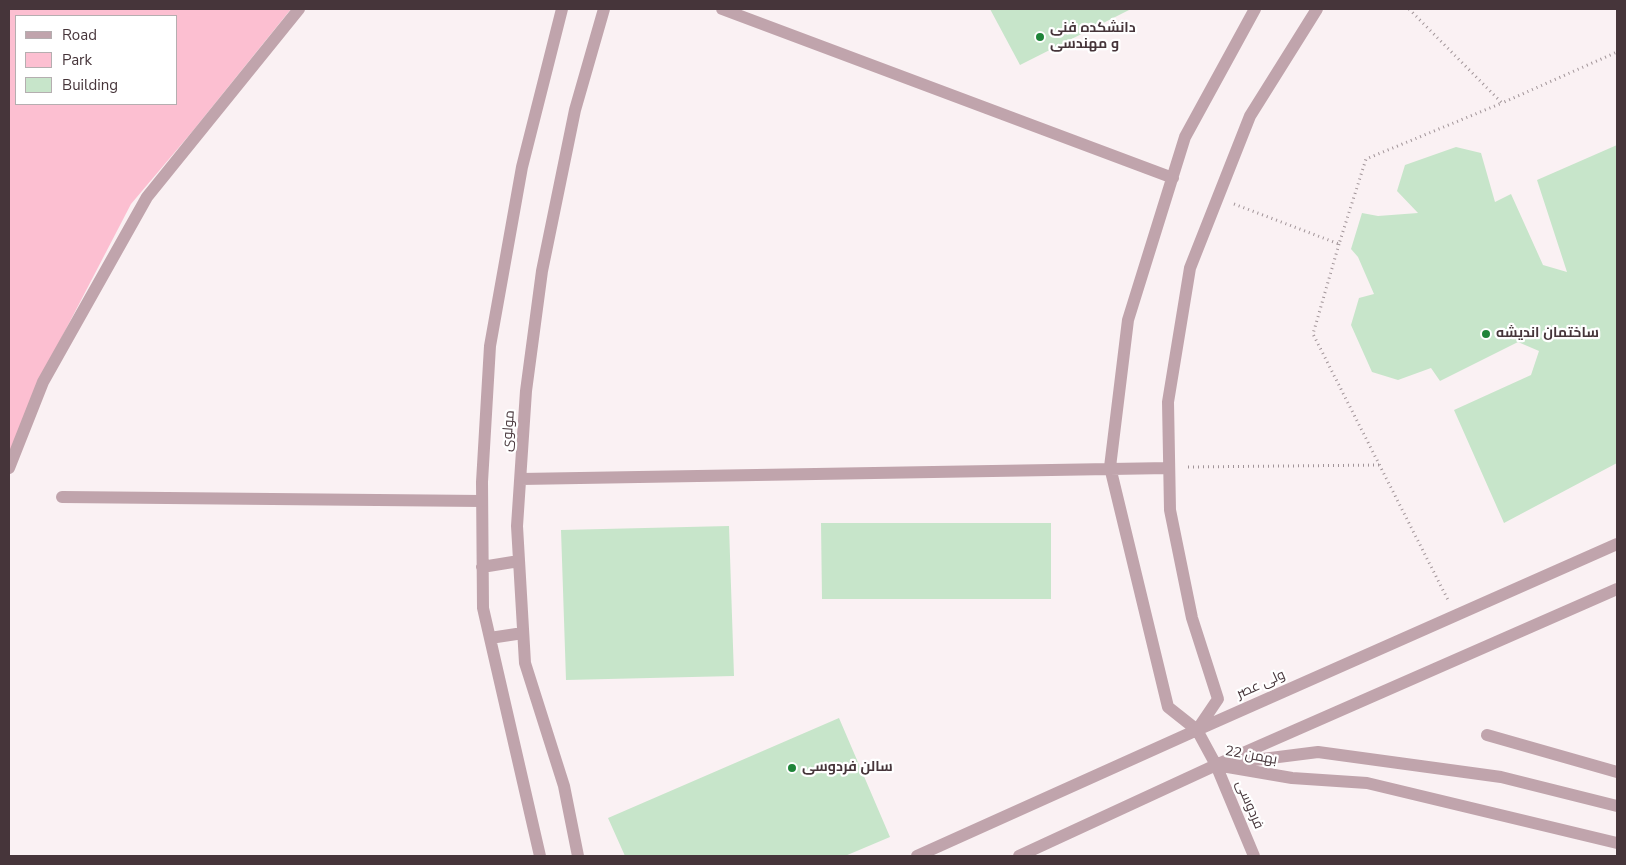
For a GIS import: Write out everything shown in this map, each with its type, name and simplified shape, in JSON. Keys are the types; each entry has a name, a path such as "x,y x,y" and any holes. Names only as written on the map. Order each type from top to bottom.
{"street":[{"path":"9,468 43,382 147,197 299,9"},
{"name":"مولوی","path":"540,856 483,608 482,501 490,346 522,167 562,9"},
{"name":"مولوی","path":"578,856 564,786 525,663 518,526 526,391 542,271 575,110 604,9"},
{"path":"722,9 1173,178"},
{"path":"1255,9 1185,137 1128,320 1110,467 1168,707 1196,730 1218,699 1192,618 1170,510 1168,402 1190,268 1250,116 1317,9"},
{"path":"520,478 1110,467 1169,468"},
{"path":"62,497 482,501"},
{"name":"ولی عصر","path":"918,856 1196,730 1617,544"},
{"path":"482,567 519,561"},
{"path":"1019,856 1216,765 1617,590"},
{"path":"490,638 523,633"},
{"name":"فردوسی","path":"1196,730 1216,765 1254,856"},
{"path":"1487,735 1617,772"},
{"name":"22 بهمن","path":"1216,765 1318,752 1501,777 1617,806"},
{"name":"22 بهمن","path":"1216,765 1292,778 1367,784 1617,843"}],"path":[{"path":"1409,9 1502,104"},
{"path":"1456,616 1313,334 1366,159 1502,104 1617,52"},
{"path":"1218,198 1339,244"},
{"path":"1169,468 1380,465"}],"green space":[{"path":"9,9 291,9 131,204 39,381 9,458"}],"building":[{"name":"دانشکده فنی و مهندسی","path":"990,9 1131,9 1020,65"},
{"name":"ساختمان اندیشه","path":"1617,145 1617,463 1504,523 1454,410 1531,375 1539,351 1518,342 1440,381 1431,368 1398,380 1372,372 1351,325 1359,298 1374,294 1358,257 1351,249 1362,213 1378,216 1418,213 1397,191 1405,165 1456,147 1481,153 1495,202 1511,194 1543,265 1567,272 1537,180"},
{"path":"821,523 1051,523 1051,599 822,599"},
{"path":"729,526 734,676 566,680 561,530"},
{"name":"سالن فردوسی","path":"839,718 890,837 845,856 625,856 608,818"}],"place":[{"name":"دانشکده فنی و مهندسی","path":"1040,37"},
{"name":"ساختمان اندیشه","path":"1486,334"},
{"name":"سالن فردوسی","path":"792,768"}]}
